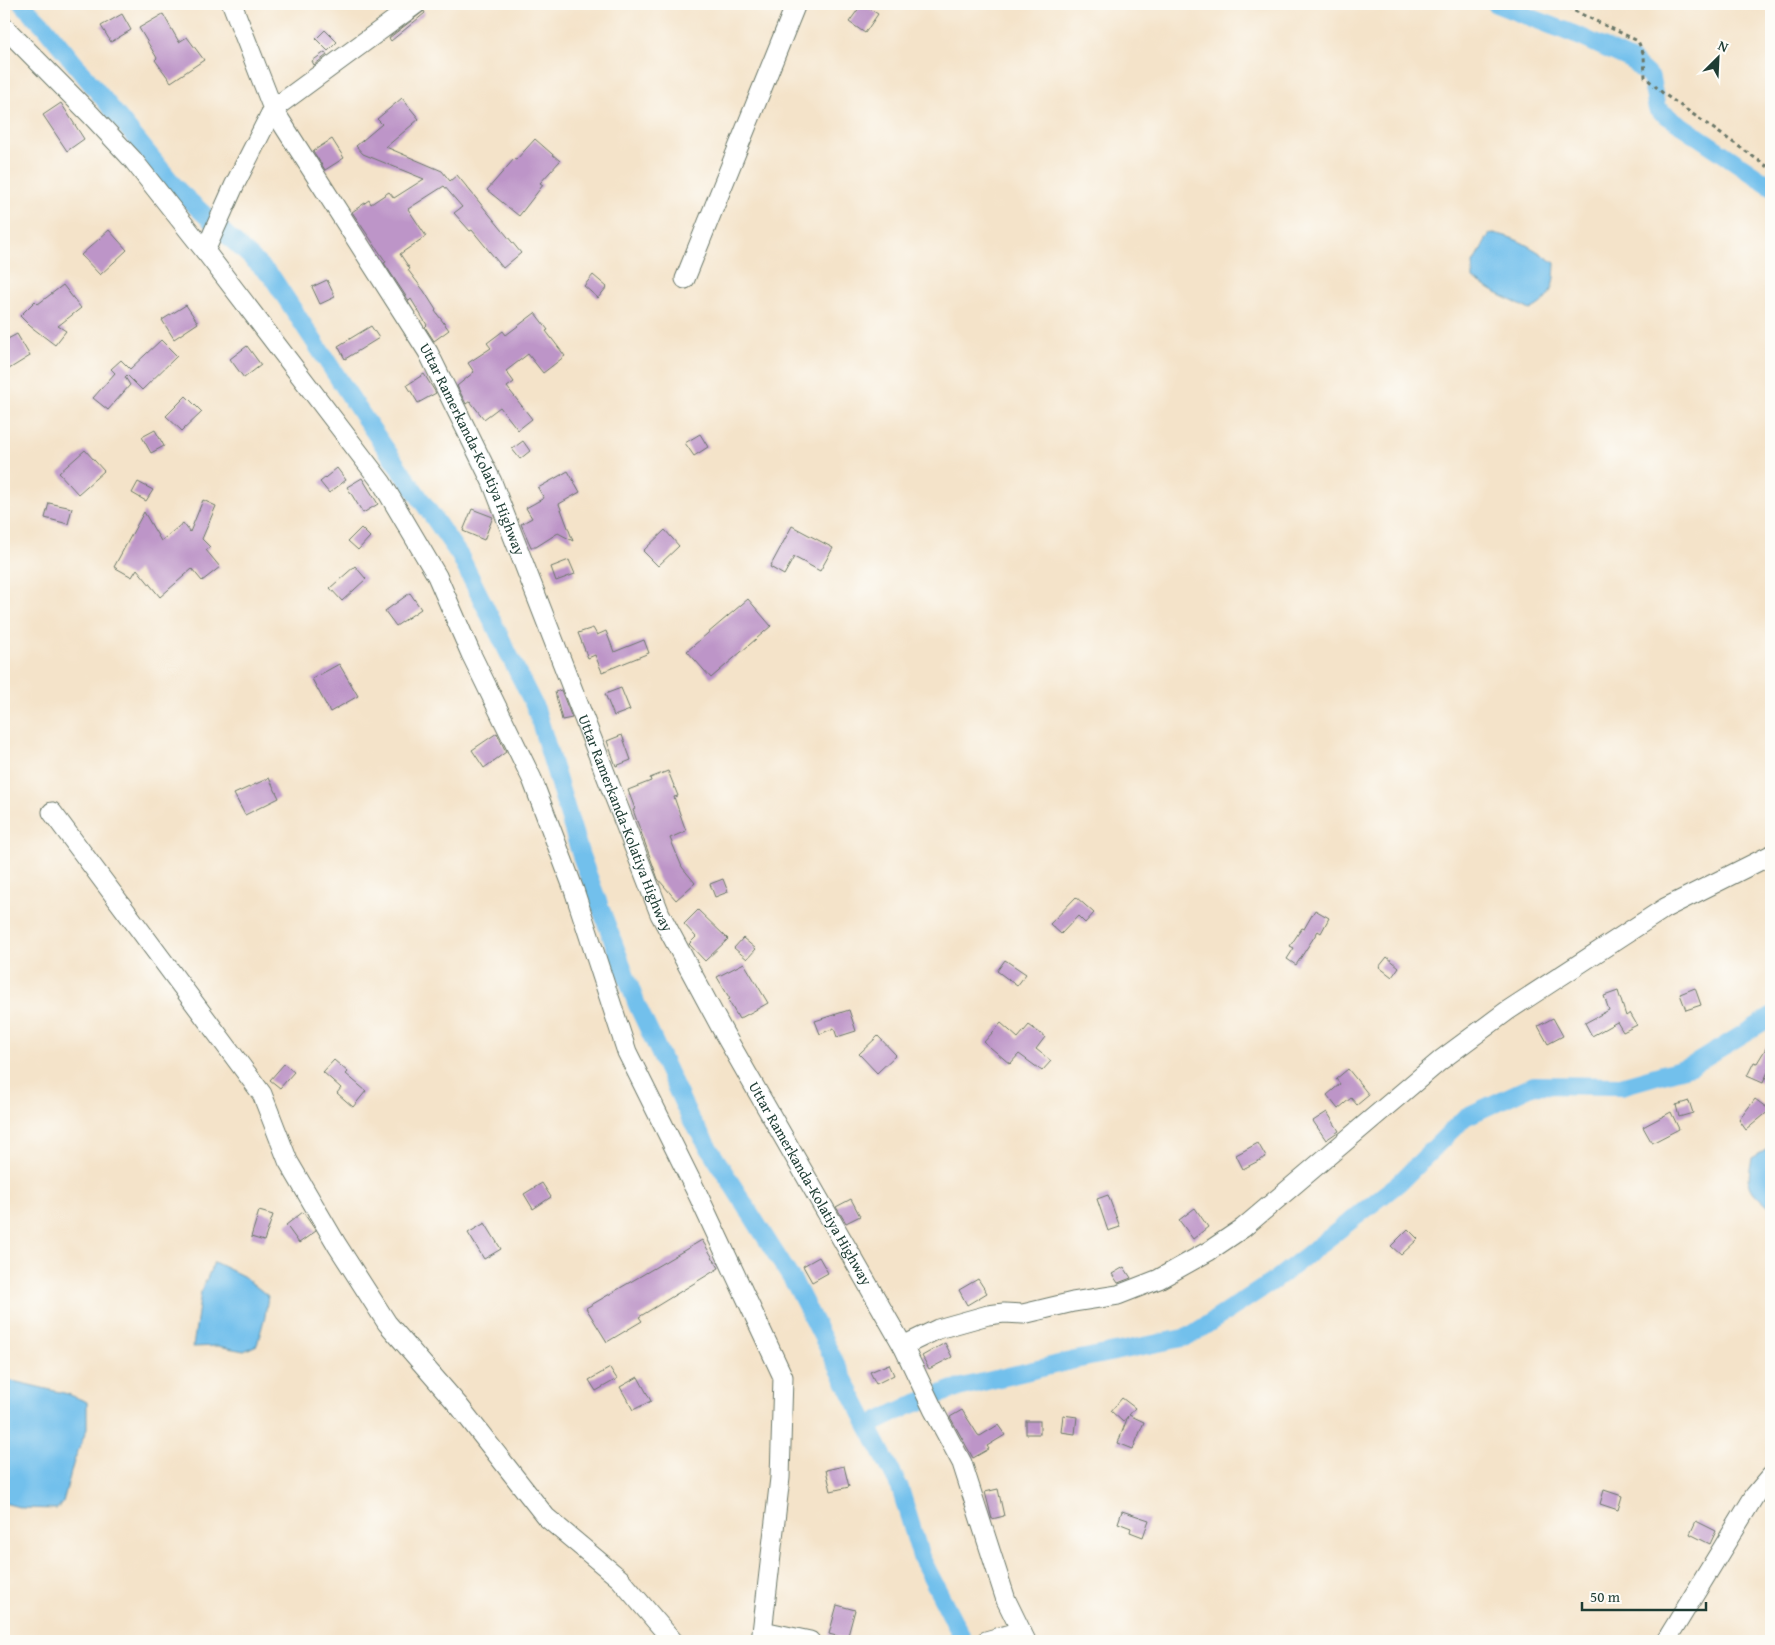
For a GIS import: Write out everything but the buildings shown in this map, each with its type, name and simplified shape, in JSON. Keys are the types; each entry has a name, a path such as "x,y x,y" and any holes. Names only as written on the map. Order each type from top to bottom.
{"street":[{"name":"Uttar Ramerkanda-Kolatiya Highway","path":"232,4 273,109 428,352 492,482 660,914 725,1035 906,1352 933,1409 962,1463 1006,1600 1024,1636"},
{"path":"207,246 234,186 273,109 416,4"},
{"path":"685,279 796,4"},
{"path":"4,27 91,114 207,246 382,483 437,576 471,654 532,779 574,890 627,1052 699,1197 783,1377 780,1478 762,1636 810,1641"},
{"path":"52,812 262,1094 288,1162 337,1245 387,1323 459,1406 546,1517 620,1579 673,1641"},
{"path":"906,1352 938,1329 988,1315 1004,1313 1023,1314 1073,1302 1118,1295 1159,1279 1201,1256 1243,1228 1442,1060 1507,1011 1665,908 1771,855"},
{"path":"1666,1641 1755,1495 1771,1476"},
{"path":"986,1641 1024,1636"}],"path":[{"path":"1560,4 1638,41 1644,55 1645,77 1664,94 1771,169"}],"water":[{"path":"1490,233 1516,240 1555,263 1554,279 1550,291 1547,297 1537,306 1530,310 1473,279 1473,263"},
{"path":"1771,1147 1771,1209 1753,1192 1749,1176 1752,1158"},
{"path":"214,1262 243,1276 268,1296 257,1345 244,1351 217,1346 193,1347 201,1292"},
{"path":"4,1379 68,1394 87,1402 87,1429 74,1461 63,1502 57,1509 23,1508 4,1503"}],"waterway":[{"path":"22,4 44,26 178,190 272,277 361,413 460,556 536,709 581,856 637,1005 690,1118 796,1286 900,1488 921,1557 964,1641"},
{"path":"1496,4 1581,37 1631,60 1651,78 1657,109 1771,186"},
{"path":"868,1426 909,1406 954,1389 1075,1360 1188,1337 1275,1280 1399,1183 1465,1117 1534,1085 1621,1086 1691,1066 1771,1017"}]}
